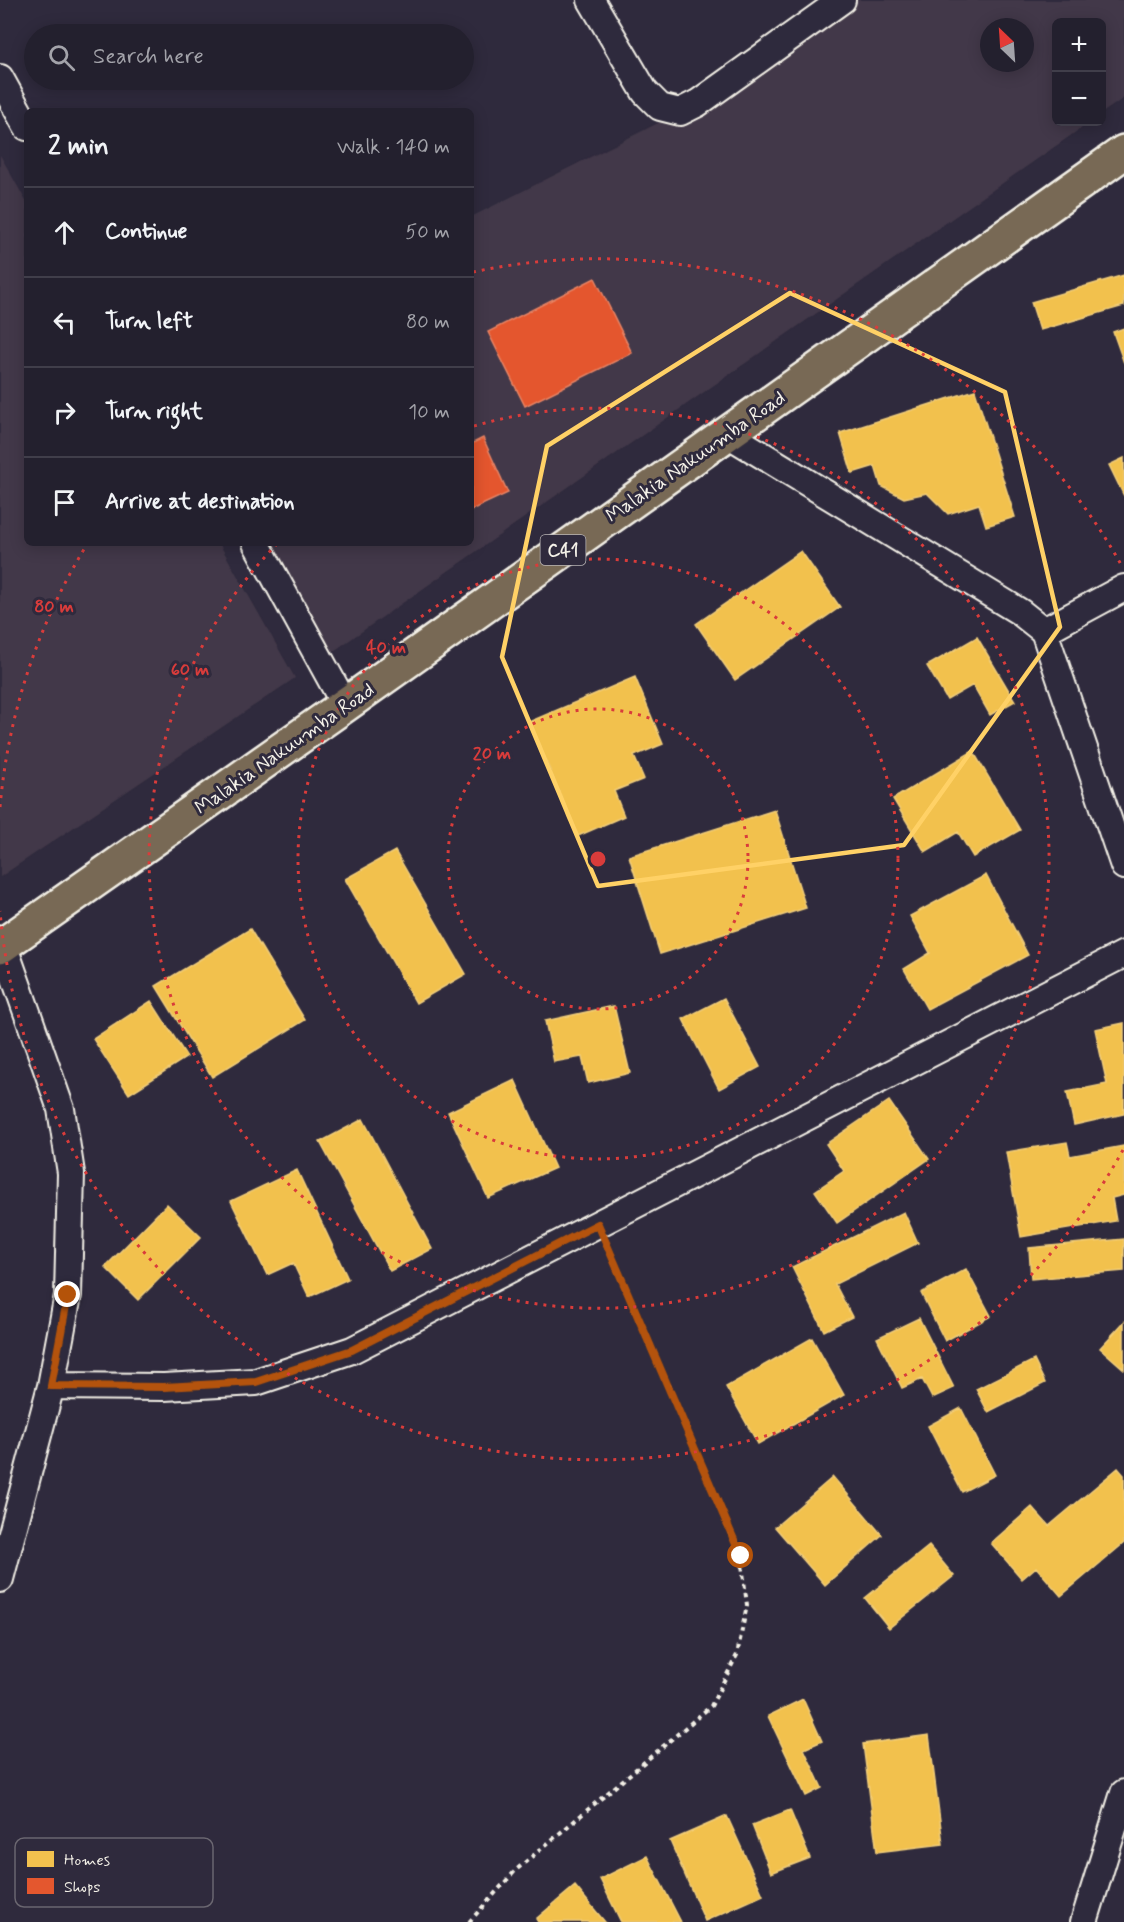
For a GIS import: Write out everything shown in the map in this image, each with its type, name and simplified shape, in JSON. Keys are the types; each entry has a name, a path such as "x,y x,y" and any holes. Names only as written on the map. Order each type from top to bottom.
{"main road":[{"name":"Malakia Nakuumba Road","path":"2,946 1124,152"}],"lane":[{"path":"591,0 645,92 660,107 680,112 698,103 843,0"},
{"path":"0,78 24,122"},
{"path":"726,434 1020,612 1044,631 1124,866"},
{"path":"258,546 345,705"},
{"path":"1044,631 1124,588"},
{"path":"0,1579 51,1386 68,1295 71,1173 61,1109 2,946"},
{"path":"51,1386 164,1387 256,1382 352,1350 1124,954"},
{"path":"1084,1922 1124,1793"}],"path":[{"path":"469,1922 516,1870 711,1706 737,1655 747,1605 741,1556 598,1224"}],"highlighted area":[{"path":"790,293 1005,392 1060,627 904,845 598,886 502,657 547,446"}],"shaded area":[{"path":"842,0 1124,0 1124,98 1106,110 1106,18 1052,18 1052,126 1084,126 321,660 258,546 474,546 474,215 698,103"},
{"path":"0,155 24,198 24,546 221,546 295,678 0,877"}],"building: Homes":[{"path":"1124,275 1124,306 1040,330 1031,302"},
{"path":"1124,328 1124,363 1113,332"},
{"path":"975,390 1015,517 986,526 979,504 948,514 927,493 904,498 881,486 875,466 852,473 840,433"},
{"path":"1124,458 1124,496 1109,465"},
{"path":"801,551 840,607 735,680 696,624"},
{"path":"977,637 1015,701 990,715 973,685 947,700 927,666"},
{"path":"635,677 663,744 634,756 644,779 614,791 624,816 578,836 529,722"},
{"path":"973,751 1020,830 973,857 958,832 925,852 893,799"},
{"path":"775,810 806,908 660,954 629,856"},
{"path":"395,851 466,974 416,1003 345,879"},
{"path":"986,875 1028,955 927,1009 904,969 930,953 910,916"},
{"path":"250,929 305,1020 212,1077 156,986"},
{"path":"724,998 760,1067 719,1089 683,1019"},
{"path":"151,1001 187,1057 129,1094 93,1039"},
{"path":"614,1006 630,1073 588,1083 582,1057 554,1062 545,1021"},
{"path":"1124,1023 1124,1114 1074,1125 1067,1092 1107,1084 1095,1029"},
{"path":"515,1080 555,1168 488,1198 448,1112"},
{"path":"889,1101 929,1159 837,1223 815,1191 844,1171 826,1144"},
{"path":"363,1119 432,1249 390,1271 320,1142"},
{"path":"1067,1142 1070,1156 1124,1146 1124,1195 1112,1198 1116,1221 1021,1237 1006,1152"},
{"path":"297,1170 348,1279 309,1297 293,1263 267,1275 231,1201"},
{"path":"167,1204 201,1237 138,1300 105,1267"},
{"path":"904,1212 918,1243 835,1284 852,1317 824,1331 792,1267"},
{"path":"1124,1239 1124,1271 1031,1279 1029,1248"},
{"path":"966,1269 991,1316 945,1341 921,1293"},
{"path":"919,1318 954,1388 932,1398 922,1379 902,1388 877,1338"},
{"path":"1124,1322 1124,1369 1100,1348"},
{"path":"812,1338 844,1395 758,1444 726,1387"},
{"path":"1034,1360 1045,1383 988,1412 976,1389"},
{"path":"961,1408 995,1475 962,1492 928,1426"},
{"path":"1118,1468 1124,1475 1124,1543 1061,1596 1036,1567 1022,1579 991,1543 1032,1507 1049,1526"},
{"path":"833,1477 882,1535 825,1585 775,1527"},
{"path":"929,1546 954,1576 889,1628 865,1598"},
{"path":"803,1699 822,1741 804,1749 822,1788 806,1796 768,1716"},
{"path":"929,1735 943,1844 877,1852 863,1744"},
{"path":"790,1810 810,1858 771,1873 752,1825"},
{"path":"727,1816 763,1895 705,1921 670,1841"},
{"path":"647,1856 681,1922 621,1922 600,1879"},
{"path":"575,1886 605,1922 538,1922 536,1919"}],"building: Shops":[{"path":"595,278 632,353 525,406 488,332"},
{"path":"483,438 508,493 474,509 474,442"}],"route":[{"path":"68,1295 51,1386 164,1387 256,1382 352,1350 598,1224 741,1556"}]}
